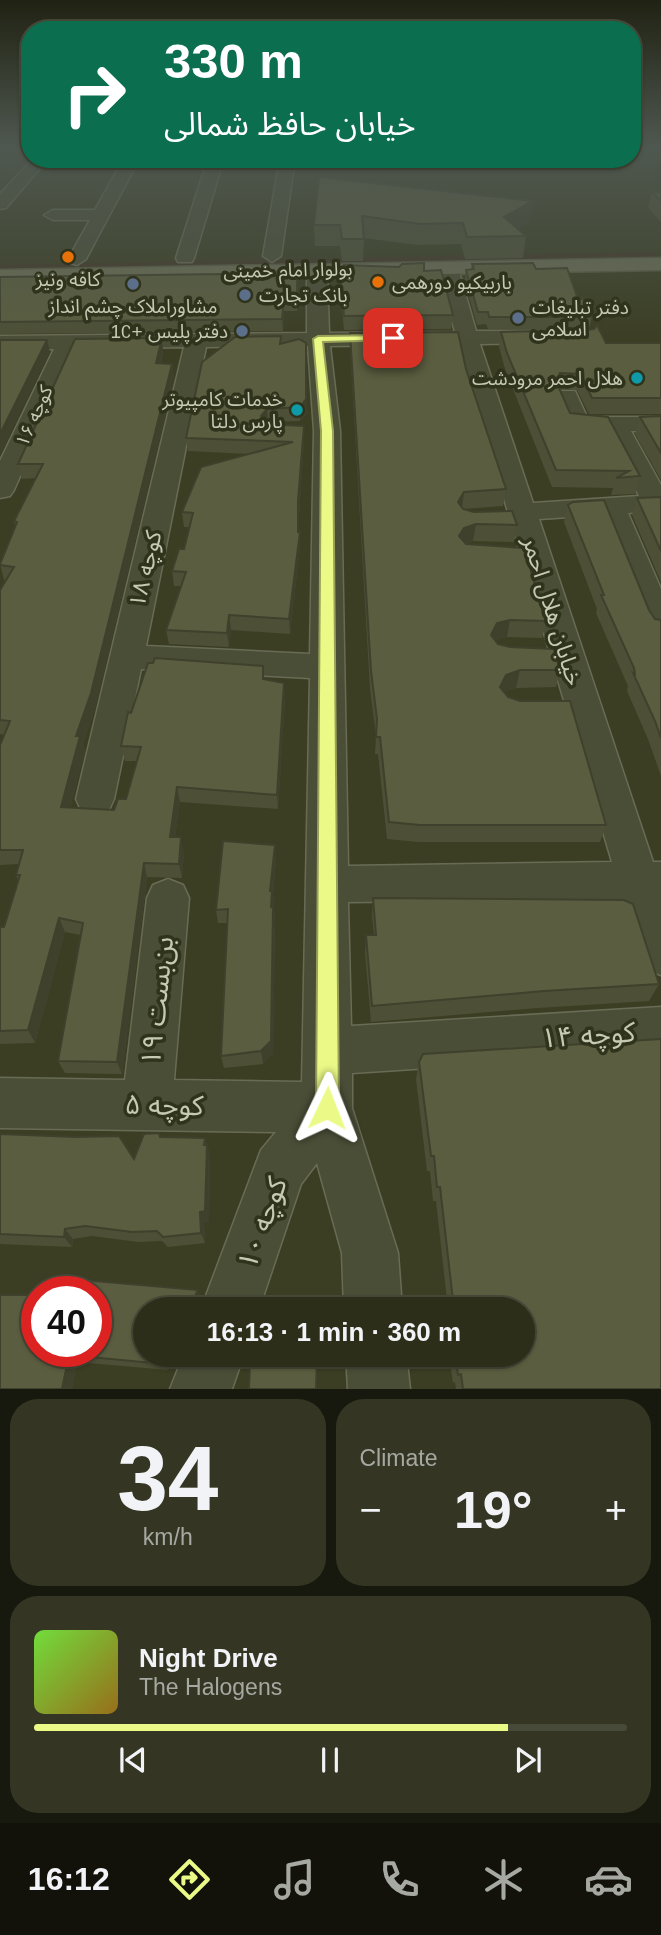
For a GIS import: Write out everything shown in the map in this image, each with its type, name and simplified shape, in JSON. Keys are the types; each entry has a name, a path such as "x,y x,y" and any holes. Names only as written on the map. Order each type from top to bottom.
{"main road":[{"name":"بولوار امام خمینی","path":"0,261 186,258 273,252 661,249"},
{"name":"بولوار امام خمینی","path":"0,276 661,264"}],"street":[{"path":"186,258 199,214"},
{"path":"279,214 273,252 298,247"},
{"path":"53,215 102,215 77,260"},
{"name":"خیابان هلال احمر","path":"448,268 523,554 567,653 582,704 649,880 661,954"},
{"path":"317,270 315,431 327,667 327,1108 370,1253 372,1297"},
{"path":"0,342 467,337 566,342"},
{"name":"کوچه ۱۸","path":"95,799 197,340"},
{"name":"کوچه ۱۶","path":"0,490 68,342"},
{"path":"567,396 578,424 661,424"},
{"path":"514,515 659,503 615,425"},
{"path":"611,506 661,626"},
{"path":"531,652 567,653"},
{"path":"126,657 327,667"},
{"path":"543,703 582,704"},
{"path":"327,884 649,880"},
{"name":"بن‌بست ۱۹","path":"147,1105 168,898"},
{"name":"کوچه ۱۴","path":"328,1051 661,1030"},
{"name":"کوچه ۵","path":"0,1103 327,1108"},
{"name":"کوچه ۱۰","path":"234,1297 280,1169 327,1108"},
{"path":"201,1389 209,1367"},
{"path":"377,1367 379,1389"}],"shaded area":[{"path":"653,252 660,257 0,269 0,265"}],"building":[{"path":"315,214 510,214 504,217 526,236 467,237 463,223 420,224 362,216 364,239 342,239 340,225 314,225"},
{"path":"424,263 424,271 441,270 453,315 344,316 340,272 345,272 344,265 399,267 402,264"},
{"path":"533,263 536,269 567,268 578,299 583,299 592,317 489,317 488,312 478,312 466,270 474,269 472,264"},
{"path":"224,274 297,276 297,299 284,299 282,319 0,322 0,277"},
{"path":"597,325 606,343 661,343 661,398 592,398 581,374 560,373 556,381 570,413 608,417 640,476 616,478 629,471 556,470 507,353 501,332 586,330 594,329"},
{"path":"458,332 466,369 506,489 464,492 458,502 463,509 474,512 512,511 517,525 476,524 464,528 459,536 466,544 524,548 546,621 510,620 497,623 491,635 498,644 510,647 554,649 560,670 520,670 506,675 500,687 508,697 520,701 570,701 606,825 420,825 389,822 380,737 376,737 377,719 371,671 350,333"},
{"path":"281,336 280,344 299,339 306,343 306,399 300,407 267,409 261,416 267,424 304,426 298,501 300,532 289,619 229,615 227,633 166,630 186,572 172,571 179,549 184,549 193,513 182,512 201,467 293,442 186,438 202,362 235,337"},
{"path":"162,338 156,363 172,364 91,693 76,736 80,736 61,807 114,810 118,799 126,799 141,747 121,746 128,712 131,713 148,663 153,663 155,658 263,666 263,679 284,683 277,795 177,787 170,837 181,837 179,864 144,863 117,1062 58,1061 83,923 59,918 28,1030 0,1031 0,927 4,927 20,875 16,875 23,850 0,850 0,745 10,721 0,720 0,590 14,567 0,564 17,522 14,521 43,464 18,464 75,339"},
{"path":"0,340 47,340 0,434"},
{"path":"661,416 661,453 640,417"},
{"path":"661,497 661,551 637,498"},
{"path":"604,500 649,610 655,619 661,620 661,738 633,673 635,674 634,668 601,595 604,595 568,505 573,502"},
{"path":"223,841 275,845 270,891 273,908 271,1041 261,1051 221,1056 228,909 216,910"},
{"path":"373,898 624,900 633,904 659,984 372,1006 366,935 376,935"},
{"path":"661,1039 661,1389 463,1389 461,1374 458,1375 457,1367 535,1367 535,1297 453,1297 440,1187 437,1187 434,1156 431,1156 419,1062 423,1054"},
{"path":"159,1133 160,1137 205,1138 205,1211 200,1212 201,1233 163,1237 157,1231 132,1232 85,1226 65,1229 64,1237 0,1234 0,1134 119,1136 134,1159 144,1134"},
{"path":"112,1283 198,1290 195,1297 133,1297 133,1361 112,1359"},
{"path":"0,1295 21,1295 21,1367 67,1367 62,1389 0,1389"},
{"path":"250,1367 317,1367 316,1389 249,1389"}],"place":[{"name":"کافه ونیز","path":"68,257"},
{"name":"باربیکیو دورهمی","path":"378,282"},
{"name":"مشاوراملاک چشم انداز","path":"133,284"},
{"name":"بانک تجارت","path":"245,295"},
{"name":"دفتر تبلیغات اسلامی","path":"518,318"},
{"name":"دفتر پلیس +10","path":"242,331"},
{"name":"هلال احمر مرودشت","path":"637,378"},
{"name":"خدمات کامپیوتر پارس دلتا","path":"297,410"}],"route":[{"path":"327,1108 327,431 318,339 393,338"}]}
